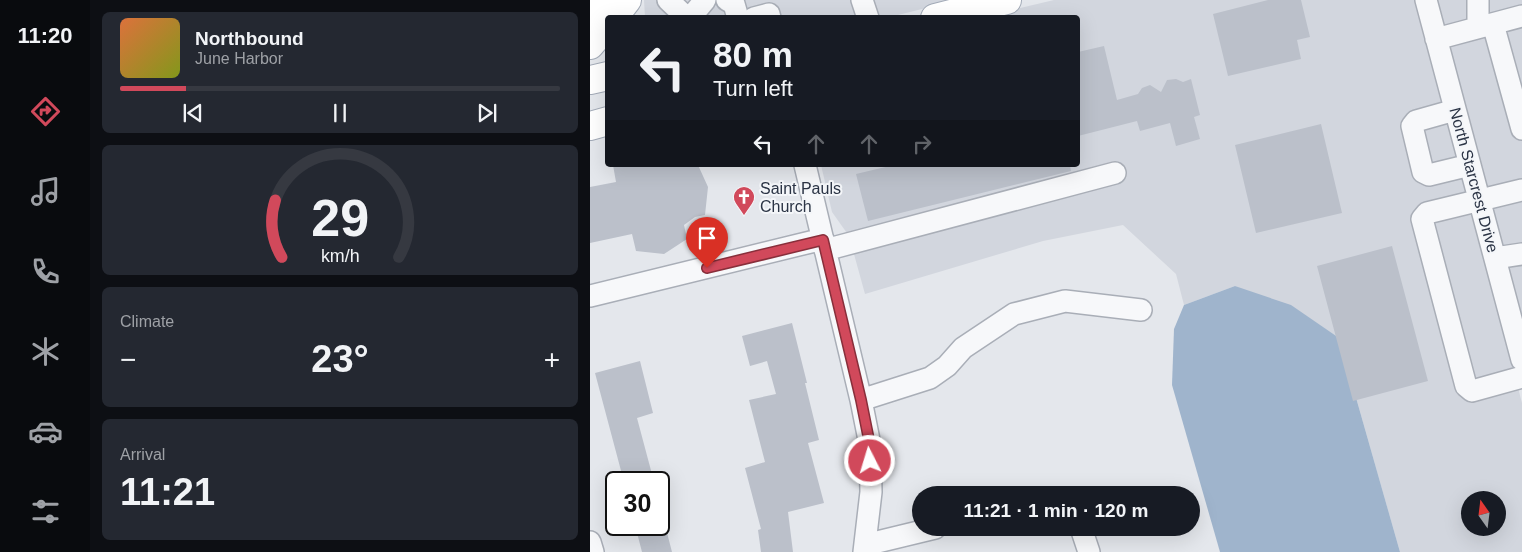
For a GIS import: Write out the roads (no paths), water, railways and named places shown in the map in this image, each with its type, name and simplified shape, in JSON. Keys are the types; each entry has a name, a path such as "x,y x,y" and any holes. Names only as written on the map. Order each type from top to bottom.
{"main road":[{"path":"590,11 599,0"},
{"path":"615,15 627,0"},
{"path":"634,0 635,15"},
{"path":"947,15 1006,0"},
{"path":"590,45 605,28"},
{"path":"590,80 605,77"},
{"path":"590,126 605,122"}],"street":[{"path":"668,0 685,15"},
{"path":"691,15 705,0"},
{"path":"727,0 734,4 737,15"},
{"path":"862,0 867,15"},
{"path":"1006,0 1008,15"},
{"name":"North Starcrest Drive","path":"1426,0 1522,360"},
{"path":"1478,0 1522,129"},
{"path":"1436,39 1522,16"},
{"path":"1455,110 1416,121 1412,126 1423,172 1429,175 1470,165"},
{"path":"805,167 870,445 871,492 864,548 912,534"},
{"path":"590,296 824,245 1115,172"},
{"path":"1522,190 1427,213 1422,219 1466,386 1472,391 1522,377"},
{"path":"1495,258 1522,254"},
{"path":"861,400 930,378 947,366 963,348 1014,314 1065,302 1141,310"},
{"path":"1084,536 1089,552"},
{"path":"590,542 593,552"}],"water":[{"path":"1235,286 1291,305 1339,338 1400,552 1220,552 1172,385 1174,329 1184,305"}],"place":[{"name":"Saint Pauls Church","path":"744,216"}]}
